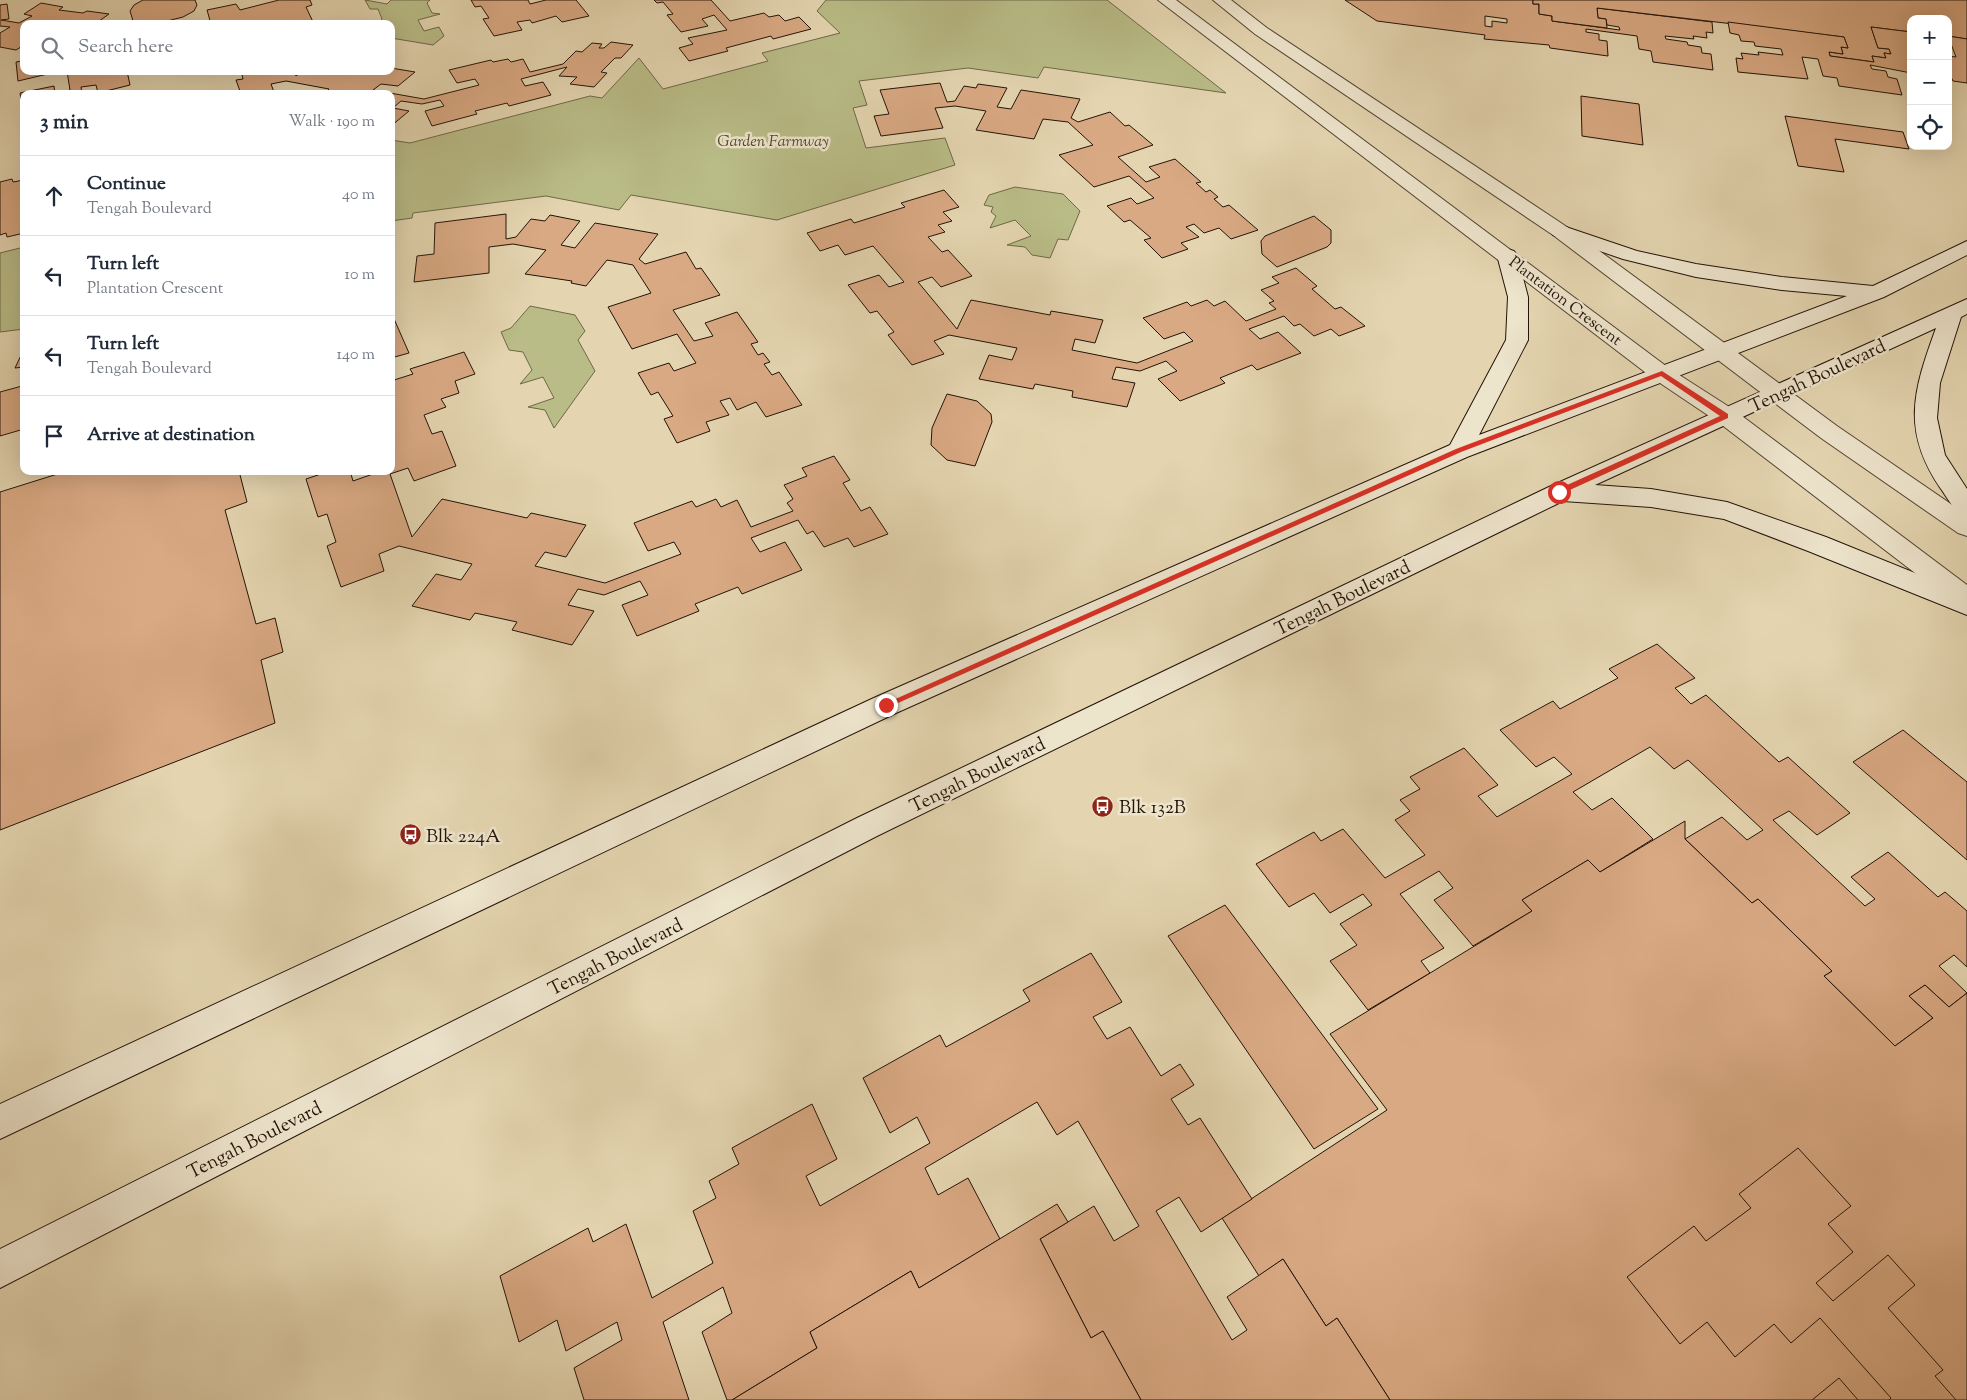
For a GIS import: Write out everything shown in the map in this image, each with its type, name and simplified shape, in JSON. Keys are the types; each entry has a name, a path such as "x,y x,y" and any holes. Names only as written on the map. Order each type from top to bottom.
{"main road":[{"name":"Plantation Crescent","path":"1166,0 1507,255 1662,374 1726,416 1967,599"},
{"path":"1221,0 1262,30 1560,231 1778,392 1829,432 1967,527"},
{"path":"1560,231 1639,258 1696,270 1783,285 1877,292"},
{"path":"0,1122 886,705 1459,451 1877,292 1967,247"},
{"path":"1459,451 1517,340 1518,297 1507,255"},
{"path":"1960,309 1928,383 1925,428 1934,456 1967,507"},
{"name":"Tengah Boulevard","path":"0,1269 868,827 1559,492 1960,309"},
{"path":"1559,492 1651,498 1727,511 1817,544 1967,605"}],"green space":[{"path":"365,0 387,4 391,0 430,0 427,3 432,13 440,14 418,20 424,31 439,27 444,36 433,45 395,39 395,20 381,20 378,9 370,9"},
{"name":"Garden Farmway","path":"826,0 1107,0 1226,93 1044,67 1038,78 968,68 859,81 867,105 853,108 866,148 945,138 955,165 777,220 631,195 619,210 546,196 413,213 412,218 395,220 395,141 410,143 590,96 602,98 639,58 663,89 768,61 762,53 840,33 817,11"},
{"path":"1015,187 1063,194 1080,211 1068,240 1058,239 1050,258 1032,255 1025,247 1007,245 1031,236 1015,220 990,228 996,216 991,212 993,207 984,205 989,195"},
{"path":"20,248 20,330 0,332 0,253"},
{"path":"530,306 575,315 585,331 578,340 595,371 554,428 545,410 528,407 554,398 543,377 520,384 532,370 523,352 509,350 501,332 511,328"}],"building":[{"path":"143,0 195,0 197,5 194,11 183,17 171,20 133,20 130,11 134,5"},
{"path":"279,0 310,0 312,5 306,7 312,20 210,20 207,10 236,4 240,10"},
{"path":"471,0 528,0 530,4 546,0 576,0 589,16 562,22 556,16 532,23 530,20 517,22 522,30 494,36 483,19 489,18 481,6 475,7"},
{"path":"654,0 711,0 730,21 764,13 769,17 779,15 785,21 799,17 811,29 773,39 771,36 726,48 728,51 689,61 679,48 693,44 688,38 727,30 714,15 702,19 708,26 681,32 667,15 673,14 663,2 657,3"},
{"path":"1345,0 1533,0 1533,4 1539,4 1539,14 1552,16 1552,21 1620,30 1619,27 1607,25 1606,19 1598,18 1597,8 1712,22 1713,33 1706,32 1707,38 1693,36 1694,39 1665,36 1666,39 1687,42 1688,45 1701,47 1702,53 1711,54 1713,70 1653,62 1651,51 1639,49 1637,36 1586,29 1586,32 1599,34 1599,40 1607,41 1608,56 1550,48 1549,45 1484,39 1485,35 1377,21","holes":["1485,16 1507,19 1507,23 1492,21 1492,27 1485,26"]},
{"path":"1533,0 1967,0 1967,39 1952,37 1952,15 1907,15 1907,32 1871,27 1878,48 1889,49 1891,54 1884,53 1886,58 1872,56 1874,62 1830,56 1829,52 1843,54 1841,47 1848,48 1844,37 1597,8 1598,18 1606,19 1607,28 1552,21 1552,16 1539,14 1539,4 1533,4"},
{"path":"41,3 63,7 59,10 109,14 101,20 25,20 32,16 24,14"},
{"path":"7,4 9,19 1,20 19,23 20,48 16,50 0,47 0,33 10,27 0,26 0,5"},
{"path":"1728,22 1844,37 1848,48 1841,47 1843,54 1829,52 1830,56 1874,62 1872,56 1886,58 1884,53 1891,54 1889,49 1878,48 1871,27 1907,32 1907,72 1870,65 1872,69 1886,71 1888,77 1897,79 1902,95 1839,86 1837,78 1823,76 1818,59 1802,57 1808,79 1738,72 1736,58 1743,59 1741,53 1759,55 1758,52 1783,55 1781,49 1755,46 1754,42 1741,41 1739,35 1730,33"},
{"path":"1952,37 1967,39 1967,83 1953,81 1952,79 1952,56 1956,57 1952,46"},
{"path":"611,42 633,45 621,58 615,58 601,72 607,73 594,87 570,84 577,77 559,76 567,67 521,79 525,86 543,82 551,95 509,106 507,103 475,111 477,114 432,126 425,111 444,106 440,100 422,104 401,101 395,106 395,94 424,99 479,85 475,79 457,83 449,70 491,60 493,62 508,59 511,62 523,59 530,72 563,64 576,51 582,52 592,43 602,44 599,48 604,48"},
{"path":"20,61 20,75 44,75 18,81 16,62"},
{"path":"395,69 415,72 398,86 381,84 373,90 328,90 286,81 271,84 273,90 240,90 236,80 243,79 242,75 395,75"},
{"path":"68,75 128,75 130,85 110,90 97,90 96,85 81,87 81,90 70,90"},
{"path":"940,83 947,102 955,101 964,86 976,88 978,84 1007,88 997,107 1011,109 1021,90 1080,99 1071,118 1078,122 1110,112 1125,126 1129,125 1153,145 1118,157 1146,182 1160,177 1149,167 1175,159 1201,182 1196,183 1206,192 1210,190 1218,197 1214,199 1223,207 1229,205 1258,230 1231,239 1219,228 1204,233 1194,224 1186,227 1199,237 1181,243 1188,249 1162,258 1144,240 1151,238 1130,220 1124,222 1107,206 1131,198 1137,204 1154,198 1129,176 1094,187 1059,155 1093,145 1068,122 1043,119 1034,139 976,130 986,111 955,106 935,108 943,128 881,136 874,116 889,114 880,90"},
{"path":"54,86 54,90 35,90"},
{"path":"1581,96 1639,104 1643,145 1582,136"},
{"path":"395,108 409,111 395,123"},
{"path":"1785,116 1903,132 1907,143 1907,149 1835,139 1844,172 1798,166"},
{"path":"12,179 13,182 20,181 20,234 7,237 6,233 0,235 0,182"},
{"path":"944,190 959,207 943,212 952,221 938,225 945,232 928,237 942,252 948,250 972,276 941,287 932,277 918,282 957,329 971,300 1050,315 1051,311 1103,320 1095,343 1075,339 1072,350 1137,363 1193,341 1184,332 1164,339 1143,318 1187,302 1191,306 1207,300 1214,306 1225,301 1246,321 1276,309 1269,303 1274,301 1261,290 1279,283 1272,277 1296,268 1317,286 1312,289 1335,309 1341,307 1365,326 1339,336 1331,329 1314,336 1300,324 1294,326 1284,316 1249,329 1260,339 1278,332 1301,353 1257,370 1252,365 1220,378 1225,383 1180,401 1158,379 1177,371 1166,361 1140,371 1116,367 1112,379 1135,383 1127,407 1072,397 1073,391 1035,384 1033,389 979,379 989,355 1012,360 1017,348 949,335 934,341 944,354 912,365 888,335 894,332 877,311 870,313 848,285 879,275 889,287 904,282 873,246 845,255 838,245 820,251 807,233 851,219 854,223 905,207 901,203"},
{"path":"506,214 506,239 516,237 531,219 545,221 550,215 580,221 561,245 575,248 595,223 658,234 639,259 645,264 686,252 696,269 701,268 720,295 673,310 694,341 713,336 705,323 737,312 758,342 751,344 758,355 763,353 770,362 764,364 772,375 779,372 802,405 766,417 756,402 737,410 730,398 720,401 729,415 706,422 710,431 677,443 664,419 673,416 658,392 651,395 638,373 669,363 674,371 696,363 677,334 632,349 608,307 651,293 633,265 607,260 586,286 571,283 572,281 525,274 546,250 513,244 489,247 489,273 414,282 417,256 434,254 435,223"},
{"path":"1314,216 1331,230 1331,243 1327,247 1277,267 1262,254 1261,241 1265,236"},
{"path":"395,321 409,353 395,357"},
{"path":"464,352 475,374 455,381 459,393 441,399 446,407 424,415 432,434 442,431 456,466 414,481 408,468 395,472 395,380 413,374 410,369"},
{"path":"20,357 20,367 15,368"},
{"path":"20,387 20,430 0,436 0,392"},
{"path":"947,394 977,401 991,414 992,422 975,466 947,460 931,445 932,428"},
{"path":"834,456 850,480 843,483 861,511 870,507 888,534 854,547 848,538 824,547 813,531 807,534 798,520 751,538 760,552 785,542 802,570 742,594 738,587 695,604 699,611 637,636 622,605 648,595 640,581 604,595 578,589 568,605 594,611 572,645 512,630 517,622 475,613 470,620 412,606 436,574 461,580 472,564 399,546 379,554 384,571 341,587 327,546 336,542 327,514 318,517 306,479 318,475 351,475 353,481 370,475 390,475 412,537 442,499 527,518 531,513 586,525 566,557 545,552 535,566 605,583 681,554 674,542 648,551 634,523 692,501 696,507 716,499 721,507 737,500 751,527 793,511 787,503 793,499 784,485 807,476 802,468"},
{"path":"54,475 240,475 247,502 225,510 256,624 275,618 283,652 261,660 275,723 0,830 0,492"},
{"path":"1657,644 1695,678 1675,688 1691,704 1706,695 1779,762 1788,757 1850,813 1817,835 1789,811 1773,820 1865,906 1875,899 1851,877 1888,852 1938,897 1945,892 1967,911 1967,967 1954,955 1939,966 1967,993 1949,1007 1925,985 1909,996 1933,1018 1895,1046 1824,976 1832,971 1758,899 1752,903 1685,839 1722,817 1747,840 1763,830 1688,760 1674,769 1650,747 1573,792 1592,810 1612,798 1653,839 1600,872 1588,860 1522,900 1532,911 1473,946 1434,900 1453,888 1439,871 1400,894 1444,948 1421,961 1430,973 1368,1010 1330,961 1357,945 1340,924 1372,905 1363,894 1330,913 1314,893 1289,907 1256,864 1314,832 1321,841 1343,829 1385,878 1425,855 1395,820 1410,811 1400,800 1420,789 1410,777 1464,748 1498,785 1478,796 1497,817 1572,774 1554,757 1536,767 1500,730 1553,701 1560,709 1618,678 1609,669"},
{"path":"1903,730 1967,782 1967,860 1853,762"},
{"path":"1685,821 1685,839 1752,903 1758,899 1832,971 1824,976 1895,1046 1933,1018 1909,996 1925,985 1949,1007 1967,993 1967,1400 1390,1400 1337,1318 1326,1326 1283,1259 1259,1276 1222,1218 1387,1110 1330,1034 1532,911 1522,900 1588,860 1600,872"},
{"path":"1225,905 1378,1109 1314,1149 1168,936"},
{"path":"1091,953 1122,1002 1093,1017 1107,1039 1130,1027 1161,1076 1180,1064 1194,1085 1171,1099 1188,1125 1200,1118 1252,1199 1201,1232 1179,1197 1156,1211 1232,1340 1247,1330 1227,1297 1283,1259 1326,1326 1337,1318 1390,1400 1141,1400 1103,1331 1091,1338 1040,1239 1094,1206 1114,1241 1139,1226 1078,1121 1057,1135 1037,1102 925,1168 938,1195 968,1178 1000,1239 919,1288 911,1271 810,1332 817,1348 732,1400 727,1400 702,1332 732,1313 723,1287 663,1322 689,1400 584,1400 574,1368 622,1340 617,1322 566,1351 557,1320 519,1342 500,1276 588,1228 593,1242 626,1224 652,1298 713,1263 693,1211 716,1198 709,1181 739,1164 732,1148 812,1104 837,1159 806,1176 820,1206 930,1143 917,1117 890,1133 863,1078 940,1035 946,1047 1030,1001 1023,990"},
{"path":"1798,1148 1851,1206 1828,1224 1853,1252 1816,1283 1833,1301 1888,1255 1915,1285 1888,1308 1943,1370 1935,1376 1956,1400 1889,1400 1891,1398 1820,1318 1791,1343 1774,1324 1735,1357 1707,1322 1680,1344 1627,1277 1694,1226 1706,1241 1751,1208 1739,1194"},
{"path":"1057,1204 1068,1222 1040,1239 1091,1338 1103,1331 1141,1400 732,1400 817,1348 810,1332 911,1271 919,1288"},
{"path":"1839,1378 1858,1400 1812,1400"}],"place":[{"name":"Blk 132B","path":"1103,806"},
{"name":"Blk 224A","path":"410,835"}],"route":[{"path":"886,705 1459,451 1662,374 1726,416 1559,492"}]}
